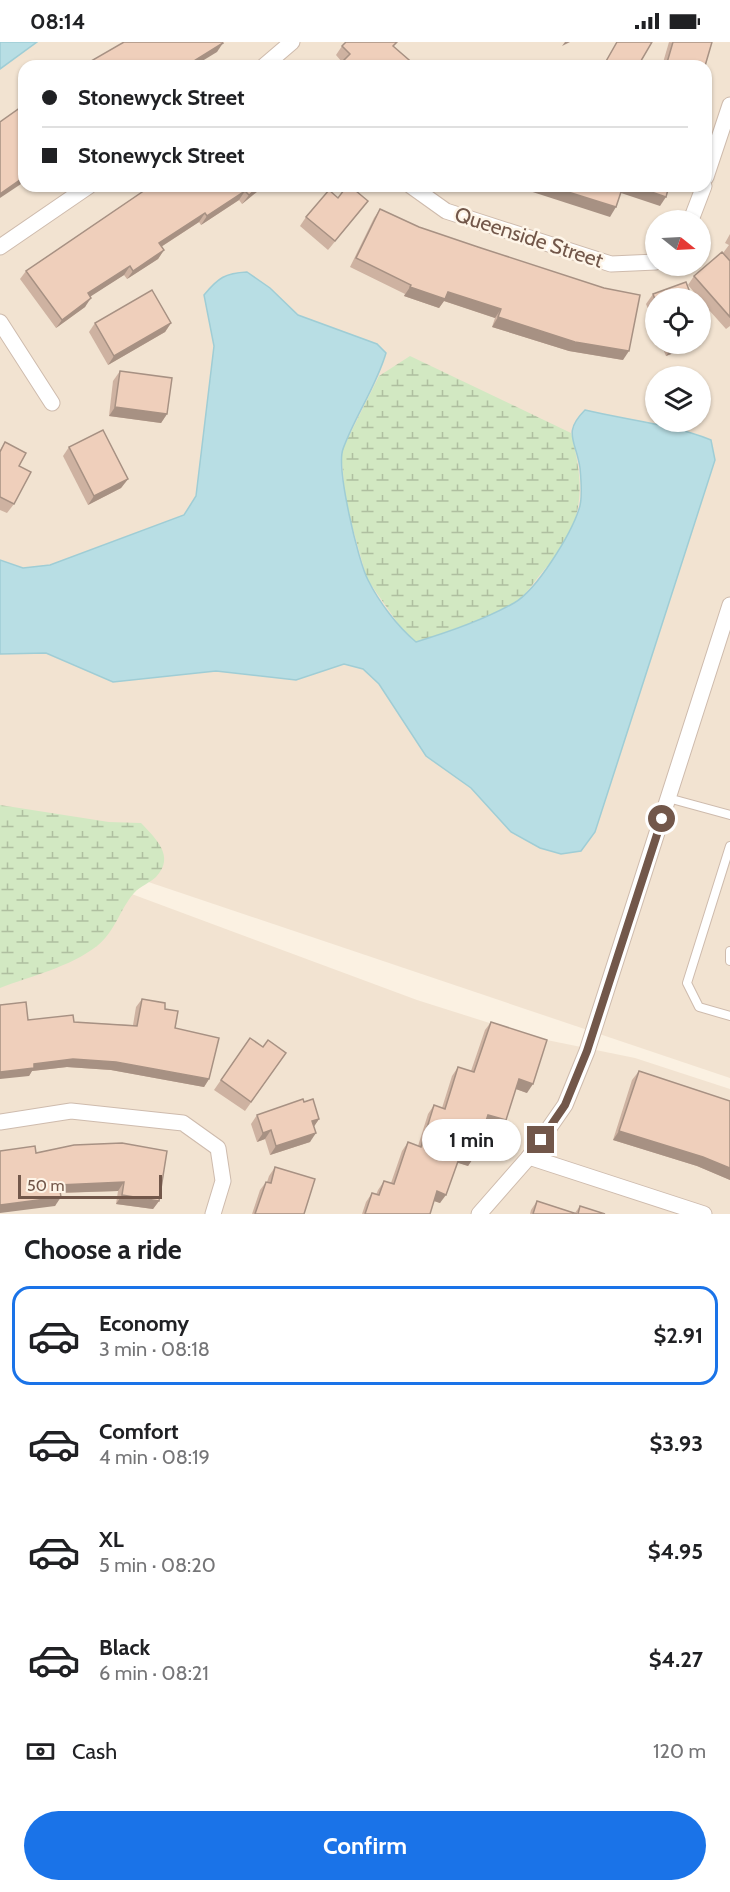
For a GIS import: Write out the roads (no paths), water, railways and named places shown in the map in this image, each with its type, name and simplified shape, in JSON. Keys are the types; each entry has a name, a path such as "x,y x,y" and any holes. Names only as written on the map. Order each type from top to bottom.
{"street":[{"path":"277,60 292,42"},
{"path":"712,162 727,124 730,105"},
{"path":"0,247 80,192"},
{"name":"Queenside Street","path":"419,192 446,211 611,264 645,262"},
{"path":"695,210 702,192"},
{"path":"0,322 52,403"},
{"path":"479,1214 529,1157 565,1105 587,1051 730,604"},
{"path":"0,1122 72,1111 183,1123 218,1148 223,1181 213,1214"},
{"path":"529,1157 704,1214"}],"lane":[{"path":"668,798 730,815"},
{"path":"730,846 687,983 699,1007 730,1016"},
{"path":"730,951 730,961"}],"water":[{"path":"0,42 37,42 0,69"},
{"path":"247,272 270,288 298,315 377,344 386,353 377,378 343,449 343,475 354,535 368,580 389,613 416,642 466,625 514,603 543,574 569,532 580,505 580,468 572,431 585,410 645,422 645,432 686,432 711,440 715,460 595,832 581,851 561,854 540,848 511,832 471,788 426,756 379,684 363,669 344,664 296,680 216,671 113,682 46,653 0,654 0,560 23,568 50,565 184,515 196,496 214,346 204,295 222,277"}]}
